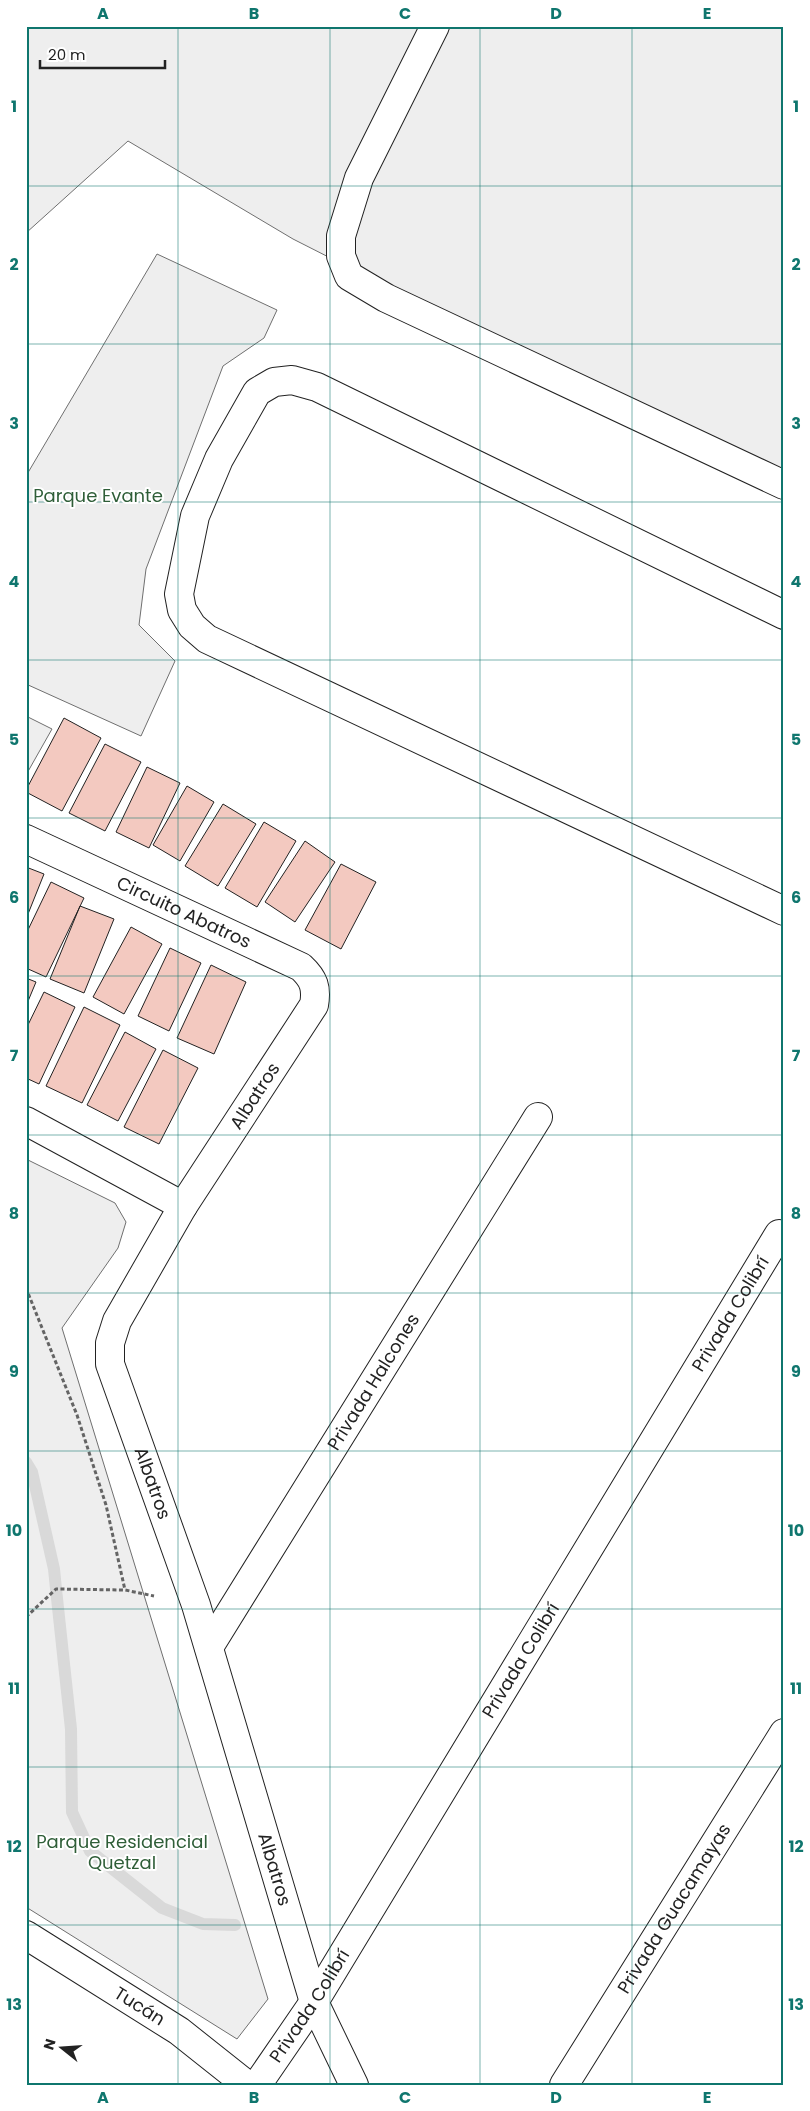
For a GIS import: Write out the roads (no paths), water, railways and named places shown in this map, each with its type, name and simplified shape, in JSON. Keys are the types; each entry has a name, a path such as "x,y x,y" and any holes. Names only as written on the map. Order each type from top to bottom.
{"street":[{"path":"435,26 359,178 341,236 341,256 349,276 386,298 784,485"},
{"path":"784,615 317,387 292,380 274,382 257,392 219,459 195,516 178,594 182,610 192,626 207,640 784,911"},
{"name":"Circuito Abatros","path":"26,839 301,967 312,977 316,991 314,1005"},
{"name":"Albatros","path":"314,1005 183,1206 117,1321 110,1343 110,1364 196,1604 314,2002 354,2085"},
{"name":"Privada Halcones","path":"209,1647 538,1117"},
{"path":"26,1121 183,1206"},
{"name":"Privada Colibrí","path":"257,2085 314,2002 779,1234"},
{"name":"Privada Guacamayas","path":"564,2085 784,1733"},
{"name":"Tucán","path":"29,1943 179,2031 247,2085"}],"waterway":[{"path":"26,1462 32,1472 54,1569 71,1729 72,1812 90,1851 162,1908 203,1924 235,1925"}],"park label":[{"name":"Parque Evante","path":"98,496"},
{"name":"Parque Residencial Quetzal","path":"122,1852"}]}
